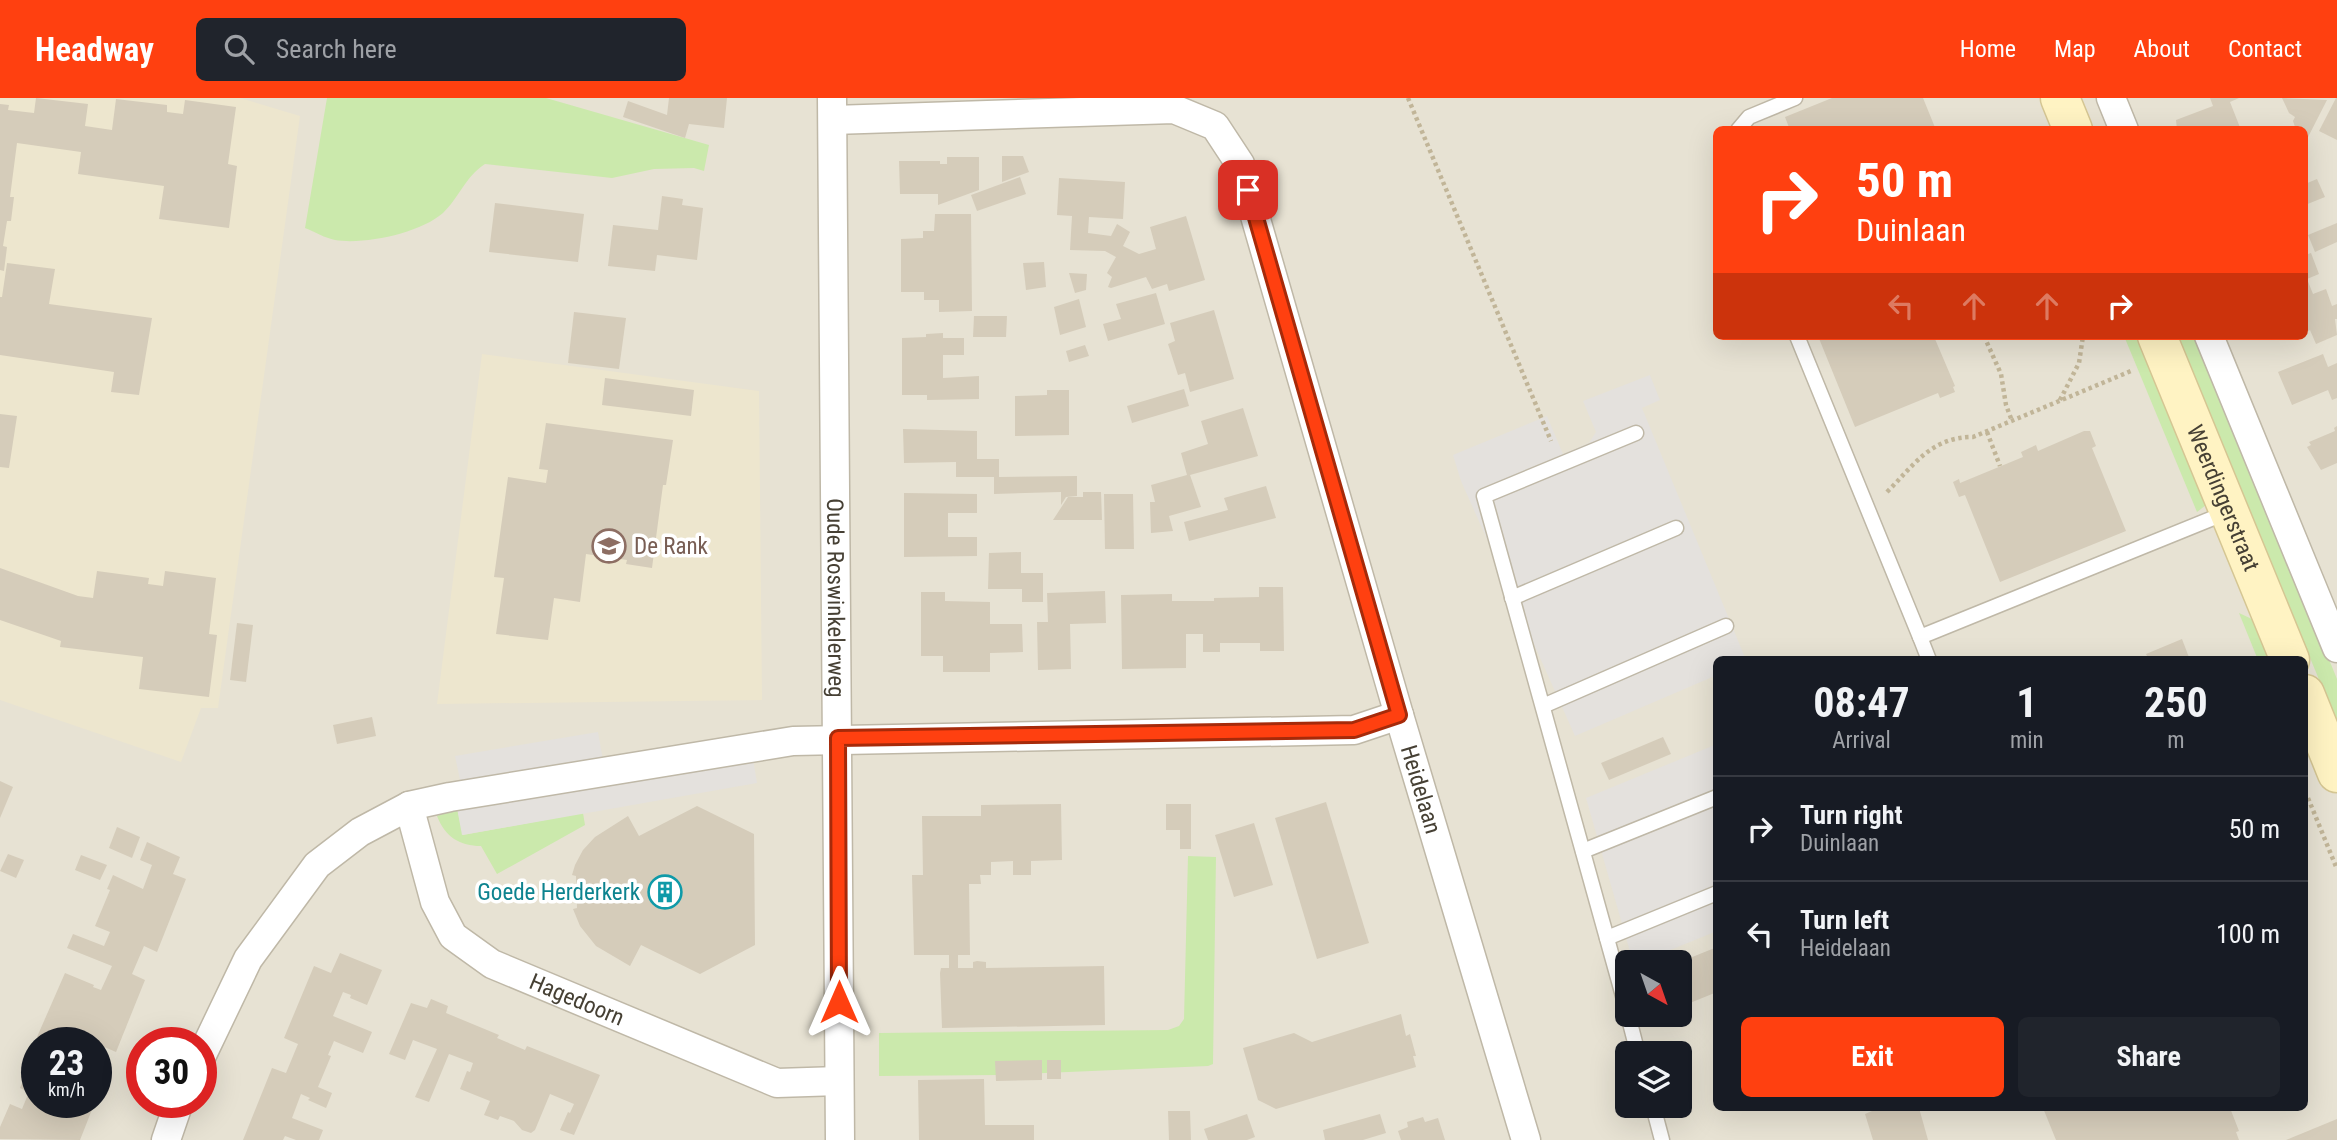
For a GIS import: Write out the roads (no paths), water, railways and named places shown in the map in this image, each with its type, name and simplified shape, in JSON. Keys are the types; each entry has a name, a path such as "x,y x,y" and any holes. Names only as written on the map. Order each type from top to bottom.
{"main road":[{"path":"2060,98 2071,126"},
{"name":"Weerdingerstraat","path":"2159,340 2289,656"},
{"path":"2308,701 2337,773"}],"street":[{"path":"2111,98 2122,126"},
{"name":"Heidelaan","path":"833,109 1174,109 1215,126 1240,164 1399,715 1526,1140"},
{"name":"Oude Roswinkelerweg","path":"833,109 840,1140"},
{"name":"Weerdingerstraat","path":"2211,340 2337,648"},
{"path":"215,1027 248,959 317,865 360,832 409,806 793,741 838,738 1354,730 1399,715"},
{"name":"Hagedoorn","path":"409,806 435,902 453,936 492,964 778,1083 839,1081"},
{"path":"166,1140 174,1118"}],"lane":[{"path":"1741,126 1749,117 1795,98"},
{"path":"1799,340 1927,656"},
{"path":"1615,968 1485,496 1636,433"},
{"path":"1920,638 2230,512"},
{"path":"1512,598 1676,528"},
{"path":"1543,706 1726,626"},
{"path":"1583,852 1713,799"},
{"path":"1607,939 1713,895"},
{"path":"1656,1118 1662,1140"}],"place":[{"name":"De Rank","path":"609,546"},
{"name":"Goede Herderkerk","path":"665,892"}]}
